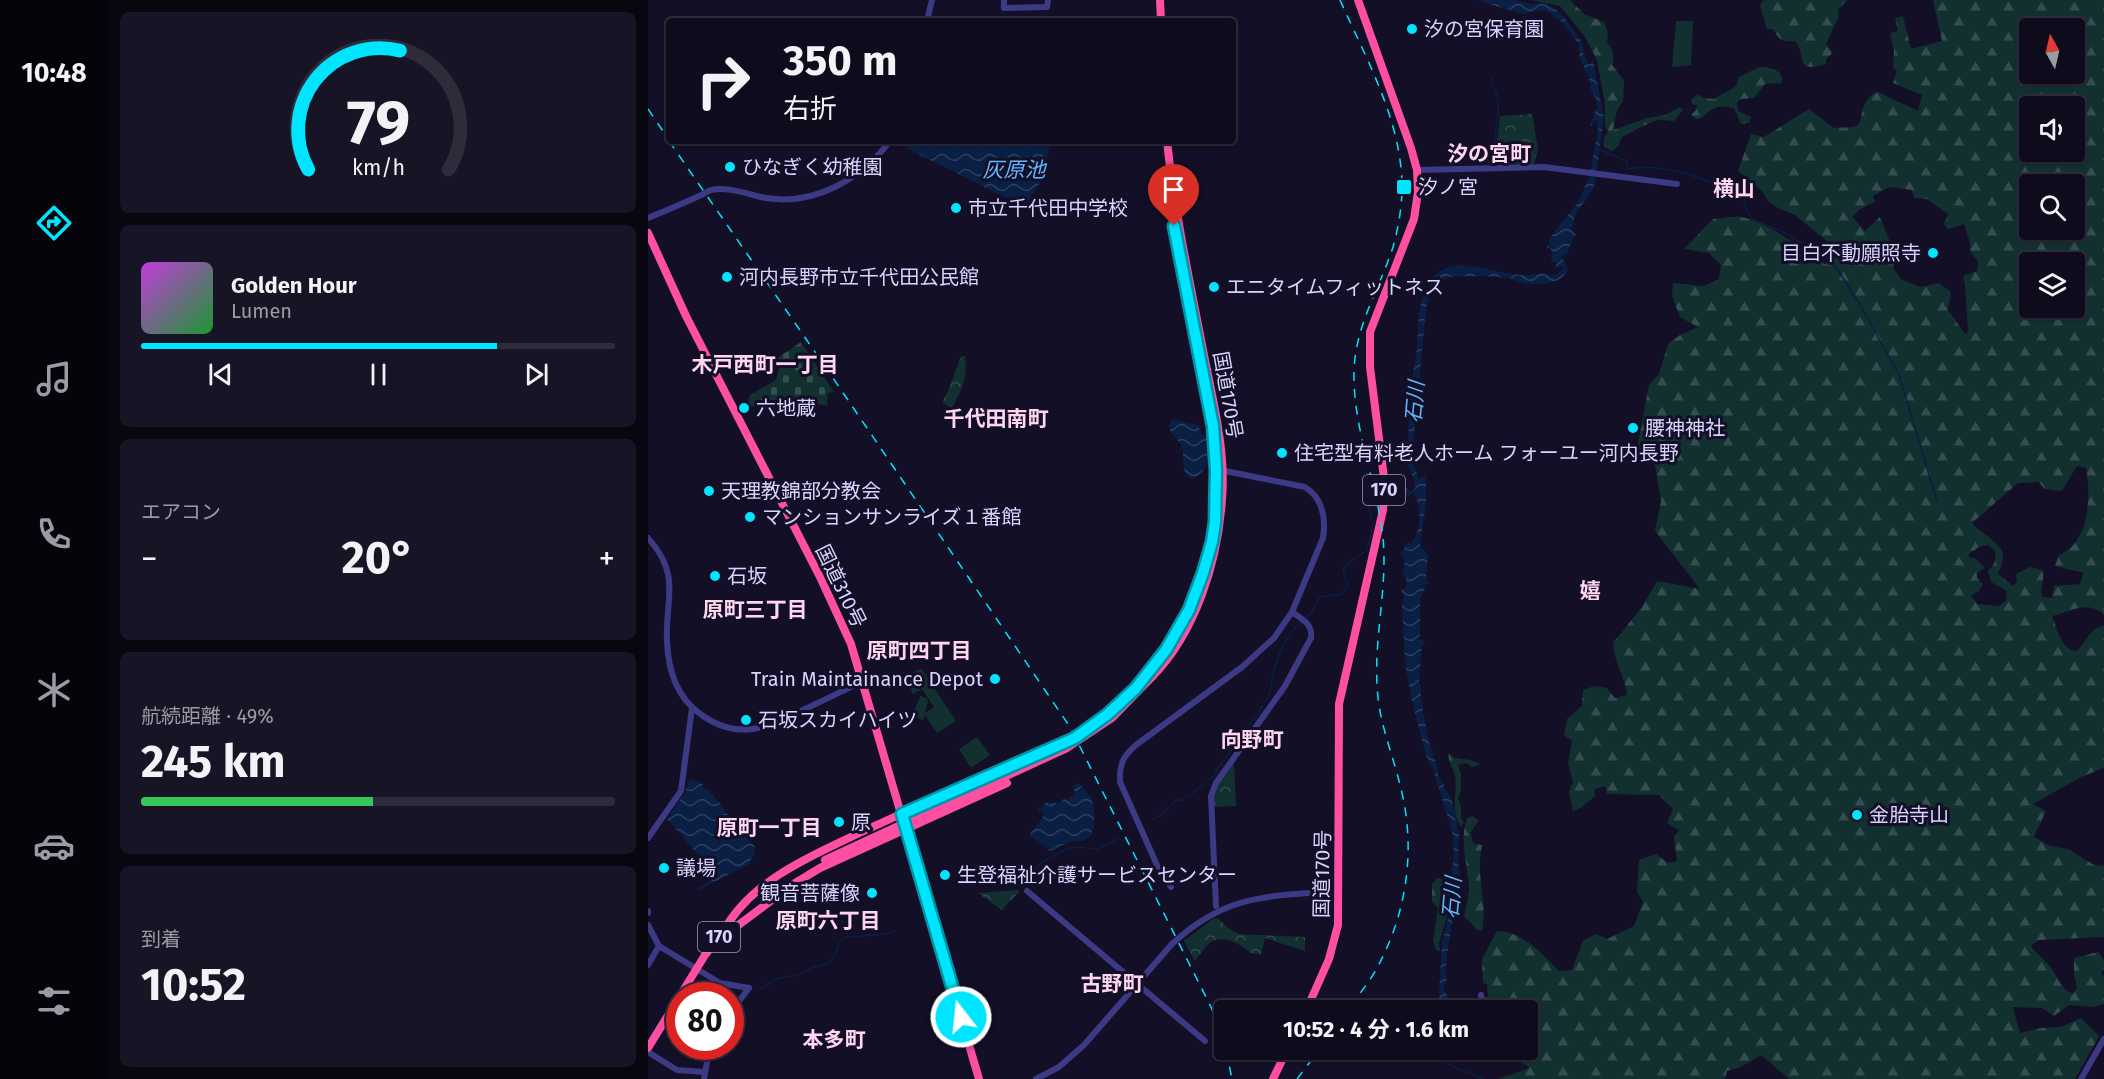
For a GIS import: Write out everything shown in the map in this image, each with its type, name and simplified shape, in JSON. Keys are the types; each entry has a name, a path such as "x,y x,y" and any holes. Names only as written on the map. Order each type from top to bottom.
{"highway":[{"path":"1156,0 1157,18"},
{"path":"1161,0 1161,18"},
{"name":"国道170号","path":"1311,1000 1329,959 1338,925 1339,704 1383,510 1385,486 1370,367 1370,332 1414,219 1418,192 1417,171 1358,0"},
{"name":"国道170号","path":"1162,144 1169,199 1213,426 1219,470"},
{"name":"国道170号","path":"648,1053 698,969 724,933 775,884 800,867 824,858 1080,738 1150,675 1179,630 1191,607 1203,573 1215,522 1219,470 1214,402 1174,199 1167,144"},
{"name":"国道310号","path":"648,233 686,316 840,618 851,644 979,1079"},
{"path":"724,933 729,920 747,900 771,880 808,858 1001,770 1080,738"},
{"path":"724,933 801,879 839,859 1059,757 1080,738"},
{"name":"国道170号","path":"692,982 698,969"},
{"path":"648,1053 666,1025"},
{"path":"1274,1079 1283,1060"}],"street":[{"path":"928,18 932,0"},
{"path":"1004,0 1004,8 1013,8 1047,7 1048,0"},
{"path":"648,218 712,190 726,190 775,199 815,194 851,179 887,144"},
{"path":"1417,171 1495,167 1557,168 1677,184"},
{"path":"1171,887 1157,865 1120,782 1122,762 1127,752 1262,650 1274,638 1292,612 1323,538 1325,521 1318,500 1311,490 1305,487 1219,470"},
{"path":"648,538 667,567 670,587 668,656 676,684 686,703 713,723 743,730 762,728 781,722 863,681"},
{"path":"1216,906 1210,806 1212,792 1292,675 1311,638 1312,631 1292,612"},
{"path":"648,838 681,791 692,708"},
{"path":"1027,891 1205,1041"},
{"path":"1036,1079 1068,1061 1172,944 1195,924 1233,904 1271,896 1338,891"},
{"path":"648,925 659,946 718,982"},
{"path":"648,965 659,946"},
{"path":"1481,995 1481,1000"},
{"path":"2081,1079 2104,1039"},
{"path":"648,1053 677,1070 705,1075 710,1060"},
{"path":"672,1079 677,1070"}],"green space":[{"path":"1532,0 1570,0 1584,14 1604,22 1608,33 1607,42 1613,53 1612,65 1624,80 1623,101 1617,110 1613,130 1647,118 1665,115 1680,107 1683,110 1674,121 1658,120 1622,137 1618,146 1612,151 1604,147 1604,138 1608,132 1605,125 1605,104 1597,60 1585,37 1560,6"},
{"path":"1848,0 1838,9 1839,16 1826,44 1833,53 1826,59 1826,64 1816,67 1805,65 1795,41 1782,40 1773,29 1767,29 1760,6 1762,1"},
{"path":"1933,0 2104,0 2104,615 2098,610 2085,607 2052,616 2064,644 2067,648 2077,651 2095,629 2104,626 2104,768 2081,777 2033,804 2046,811 2034,837 2050,846 2068,849 2094,865 2104,866 2104,937 2038,940 2031,946 2049,965 2062,986 2073,994 2077,987 2074,958 2098,952 2104,960 2104,969 2101,973 2104,976 2104,1004 2094,1007 2069,1005 2054,1016 2042,1008 2013,1007 2020,1033 2041,1028 2061,1027 2081,1018 2099,1036 2075,1079 1789,1079 1761,1055 1741,1067 1727,1071 1725,1079 1498,1079 1530,1068 1515,1060 1538,1060 1538,1000 1484,1000 1484,997 1488,996 1487,984 1483,983 1482,959 1497,931 1507,932 1524,939 1559,971 1572,970 1583,941 1596,934 1607,939 1634,926 1643,902 1637,891 1639,860 1656,854 1668,863 1677,861 1674,837 1679,830 1667,823 1673,809 1659,795 1607,794 1605,786 1595,789 1595,796 1573,812 1569,792 1573,782 1568,763 1572,741 1564,735 1567,719 1582,706 1583,690 1594,686 1607,688 1615,698 1627,695 1613,643 1642,607 1657,581 1700,589 1655,531 1661,501 1654,459 1643,453 1640,459 1636,453 1649,385 1659,374 1668,344 1680,335 1698,327 1680,317 1672,296 1673,283 1704,286 1719,279 1721,265 1709,253 1684,249 1713,219 1741,217 1774,230 1826,265 1831,251 1828,242 1795,215 1768,201 1762,191 1738,171 1751,134 1764,137 1809,109 1834,128 1854,127 1860,123 1867,101 1878,92 1918,111 1922,95 1893,83 1897,71 1893,67 1894,50 1890,33 1898,31 1895,18 1903,16 1911,49 1942,41","holes":["1889,187 1912,190 1914,198 1927,199 1948,214 1944,224 1948,229 1964,224 1970,251 1978,262 1977,271 1963,276 1968,331 1965,334 1948,310 1951,292 1939,283 1920,287 1902,280 1894,269 1892,247 1880,217 1865,231 1852,217 1860,209 1875,202 1873,196","2077,466 2086,468 2088,479 2086,518 2077,540 2059,555 2055,566 2084,573 2080,584 2054,586 2052,598 2042,597 2043,570 2030,567 2016,574 2017,582 2013,586 1998,574 2003,559 2002,550 1972,523 2018,483 2038,482 2045,489 2062,491","1988,545 1995,551 1994,562 1988,571 1991,582 2007,591 2006,601 1999,606 1977,604 1971,596 1979,591 1983,584 1977,578 1977,573 1985,568 1975,558 1970,558 1968,555 1979,547"]},
{"path":"1676,21 1693,21 1691,65 1672,67"},
{"path":"1759,67 1767,67 1779,72 1782,78 1781,84 1765,84 1754,98 1740,99 1737,103 1738,111 1751,117 1749,123 1741,124 1734,108 1729,107 1715,108 1699,119 1691,115 1697,105 1692,104 1691,100 1698,94 1703,98 1714,99 1736,86 1739,77"},
{"path":"1532,114 1538,149 1534,164 1506,165 1497,143 1500,116"},
{"path":"801,342 834,392 828,393 827,405 811,404 802,413 801,409 747,406 750,395 776,380 780,365 773,361"},
{"path":"961,356 965,356 965,377 952,409 942,402"},
{"path":"921,668 956,721 937,733 925,715 923,720 912,716 920,696 927,698 928,701 925,713 934,707 922,689 913,694 904,678"},
{"path":"977,737 990,755 971,768 959,749"},
{"path":"1449,753 1454,758 1471,760 1480,764 1472,767 1467,763 1459,764 1461,785 1458,798 1461,819 1464,822 1461,827 1455,815 1456,782 1449,762"},
{"path":"1234,763 1236,806 1215,807 1213,801 1216,789"},
{"path":"1473,816 1478,821 1471,832 1472,841 1482,845 1480,864 1484,914 1482,931 1477,930 1464,916 1469,888 1464,836 1467,818"},
{"path":"1437,878 1451,881 1448,913 1439,943 1440,951 1436,950 1433,941 1438,909 1432,901 1432,884"},
{"path":"1018,890 1019,892 1002,910 978,893"},
{"path":"1214,918 1219,919 1239,934 1305,937 1305,951 1265,938 1261,954 1251,953 1233,942 1222,939 1211,942 1195,961 1184,941"}],"water":[{"name":"石川","path":"1477,0 1544,3 1552,6 1564,17 1583,44 1583,53 1589,65 1593,61 1604,118 1594,188 1577,212 1571,229 1576,235 1567,254 1561,256 1567,272 1560,279 1542,284 1520,283 1511,278 1464,276 1446,278 1435,285 1426,309 1412,458 1419,479 1426,471 1426,503 1420,545 1428,555 1426,579 1429,584 1417,586 1426,587 1420,606 1419,639 1423,640 1425,646 1422,645 1419,682 1428,739 1438,774 1452,801 1459,836 1460,874 1458,902 1452,923 1445,973 1447,981 1443,988 1450,1000 1439,1000 1442,943 1454,882 1452,831 1433,769 1426,756 1405,664 1402,606 1404,597 1401,589 1406,588 1406,578 1402,573 1405,562 1401,553 1408,542 1411,544 1417,533 1419,519 1417,498 1414,493 1400,500 1395,493 1404,486 1410,492 1415,489 1414,479 1407,467 1408,394 1416,358 1419,313 1424,291 1429,289 1435,276 1445,269 1470,266 1513,274 1557,275 1563,268 1561,266 1553,269 1557,264 1551,260 1550,247 1547,249 1551,237 1578,202 1590,176 1598,128 1596,120 1589,132 1596,109 1598,110 1589,78 1580,59 1578,43 1562,22 1545,10 1521,14"},
{"name":"灰原池","path":"908,144 1050,144 1041,181 1024,207 906,148"},
{"path":"1172,419 1198,425 1202,434 1209,439 1211,459 1202,472 1194,478 1190,478 1185,471 1181,445 1171,432"},
{"path":"690,779 702,783 703,787 713,794 740,832 755,846 754,855 748,865 698,890 697,888 717,877 667,819 684,794"},
{"path":"1078,783 1090,796 1094,806 1094,827 1090,837 1082,841 1072,841 1050,851 1030,835 1044,813 1038,810 1038,807 1041,809 1046,802 1058,803 1064,799 1067,800 1075,793 1073,786"}],"waterway":[{"path":"1495,74 1491,78 1498,101 1496,142 1499,158 1496,163"},
{"path":"1598,149 1627,161 1628,169 1646,167 1674,171 1731,189 1744,200 1747,212 1754,220 1785,233 1832,261 1859,303 1899,375 1937,501"},
{"path":"1305,618 1311,613 1320,597 1342,594 1347,585 1343,569 1367,550 1373,525 1367,497"},
{"path":"1264,703 1270,692 1281,651 1292,631 1302,621"},
{"path":"1242,736 1262,706"},
{"path":"1207,781 1216,775 1216,771 1238,741"},
{"path":"1187,798 1204,784"},
{"path":"1172,806 1176,800 1183,800"},
{"path":"1153,819 1169,807"},
{"path":"976,881 990,884 1022,882 1042,862 1069,848 1097,849 1119,838"},
{"path":"758,988 761,989 776,979 800,974 829,963 839,943 846,937 887,934 895,931"},
{"path":"1443,1060 1484,1079"}],"railway":[{"path":"1340,0 1385,103 1398,146 1402,178 1401,208 1393,247 1363,324 1355,355 1354,372 1357,415 1383,538 1383,578 1377,657 1378,697 1406,812 1408,858 1402,903 1396,925 1374,974 1355,1000"},
{"path":"648,109 666,136"},
{"path":"671,144 1070,727 1214,1015"},
{"path":"1228,1060 1232,1079"},
{"path":"1297,1079 1311,1060"}],"place":[{"name":"汐の宮保育園","path":"1412,29"},
{"name":"ひなぎく幼稚園","path":"730,167"},
{"name":"汐ノ宮","path":"1404,187"},
{"name":"市立千代田中学校","path":"956,208"},
{"name":"目白不動願照寺","path":"1933,253"},
{"name":"河内長野市立千代田公民館","path":"727,277"},
{"name":"エニタイムフィットネス","path":"1214,287"},
{"name":"六地蔵","path":"744,408"},
{"name":"腰神神社","path":"1633,428"},
{"name":"住宅型有料老人ホーム フォーユー河内長野","path":"1282,453"},
{"name":"天理教錦部分教会","path":"709,491"},
{"name":"マンションサンライズ１番館","path":"750,517"},
{"name":"石坂","path":"715,576"},
{"name":"Train Maintainance Depot","path":"995,679"},
{"name":"石坂スカイハイツ","path":"746,720"},
{"name":"金胎寺山","path":"1857,815"},
{"name":"原","path":"839,822"},
{"name":"議場","path":"664,868"},
{"name":"生登福祉介護サービスセンター","path":"945,875"},
{"name":"観音菩薩像","path":"872,893"}],"district":[{"name":"汐の宮町","path":"1489,154"},
{"name":"横山","path":"1734,189"},
{"name":"木戸西町一丁目","path":"765,365"},
{"name":"千代田南町","path":"996,419"},
{"name":"嬉","path":"1590,591"},
{"name":"原町三丁目","path":"755,610"},
{"name":"原町四丁目","path":"919,651"},
{"name":"向野町","path":"1252,740"},
{"name":"原町一丁目","path":"769,828"},
{"name":"原町六丁目","path":"828,921"},
{"name":"古野町","path":"1112,984"},
{"name":"本多町","path":"834,1040"}],"route":[{"path":"961,1017 902,814 1075,738 1108,714 1136,688 1179,630 1196,594 1212,542 1216,495 1213,426 1174,226"}]}
